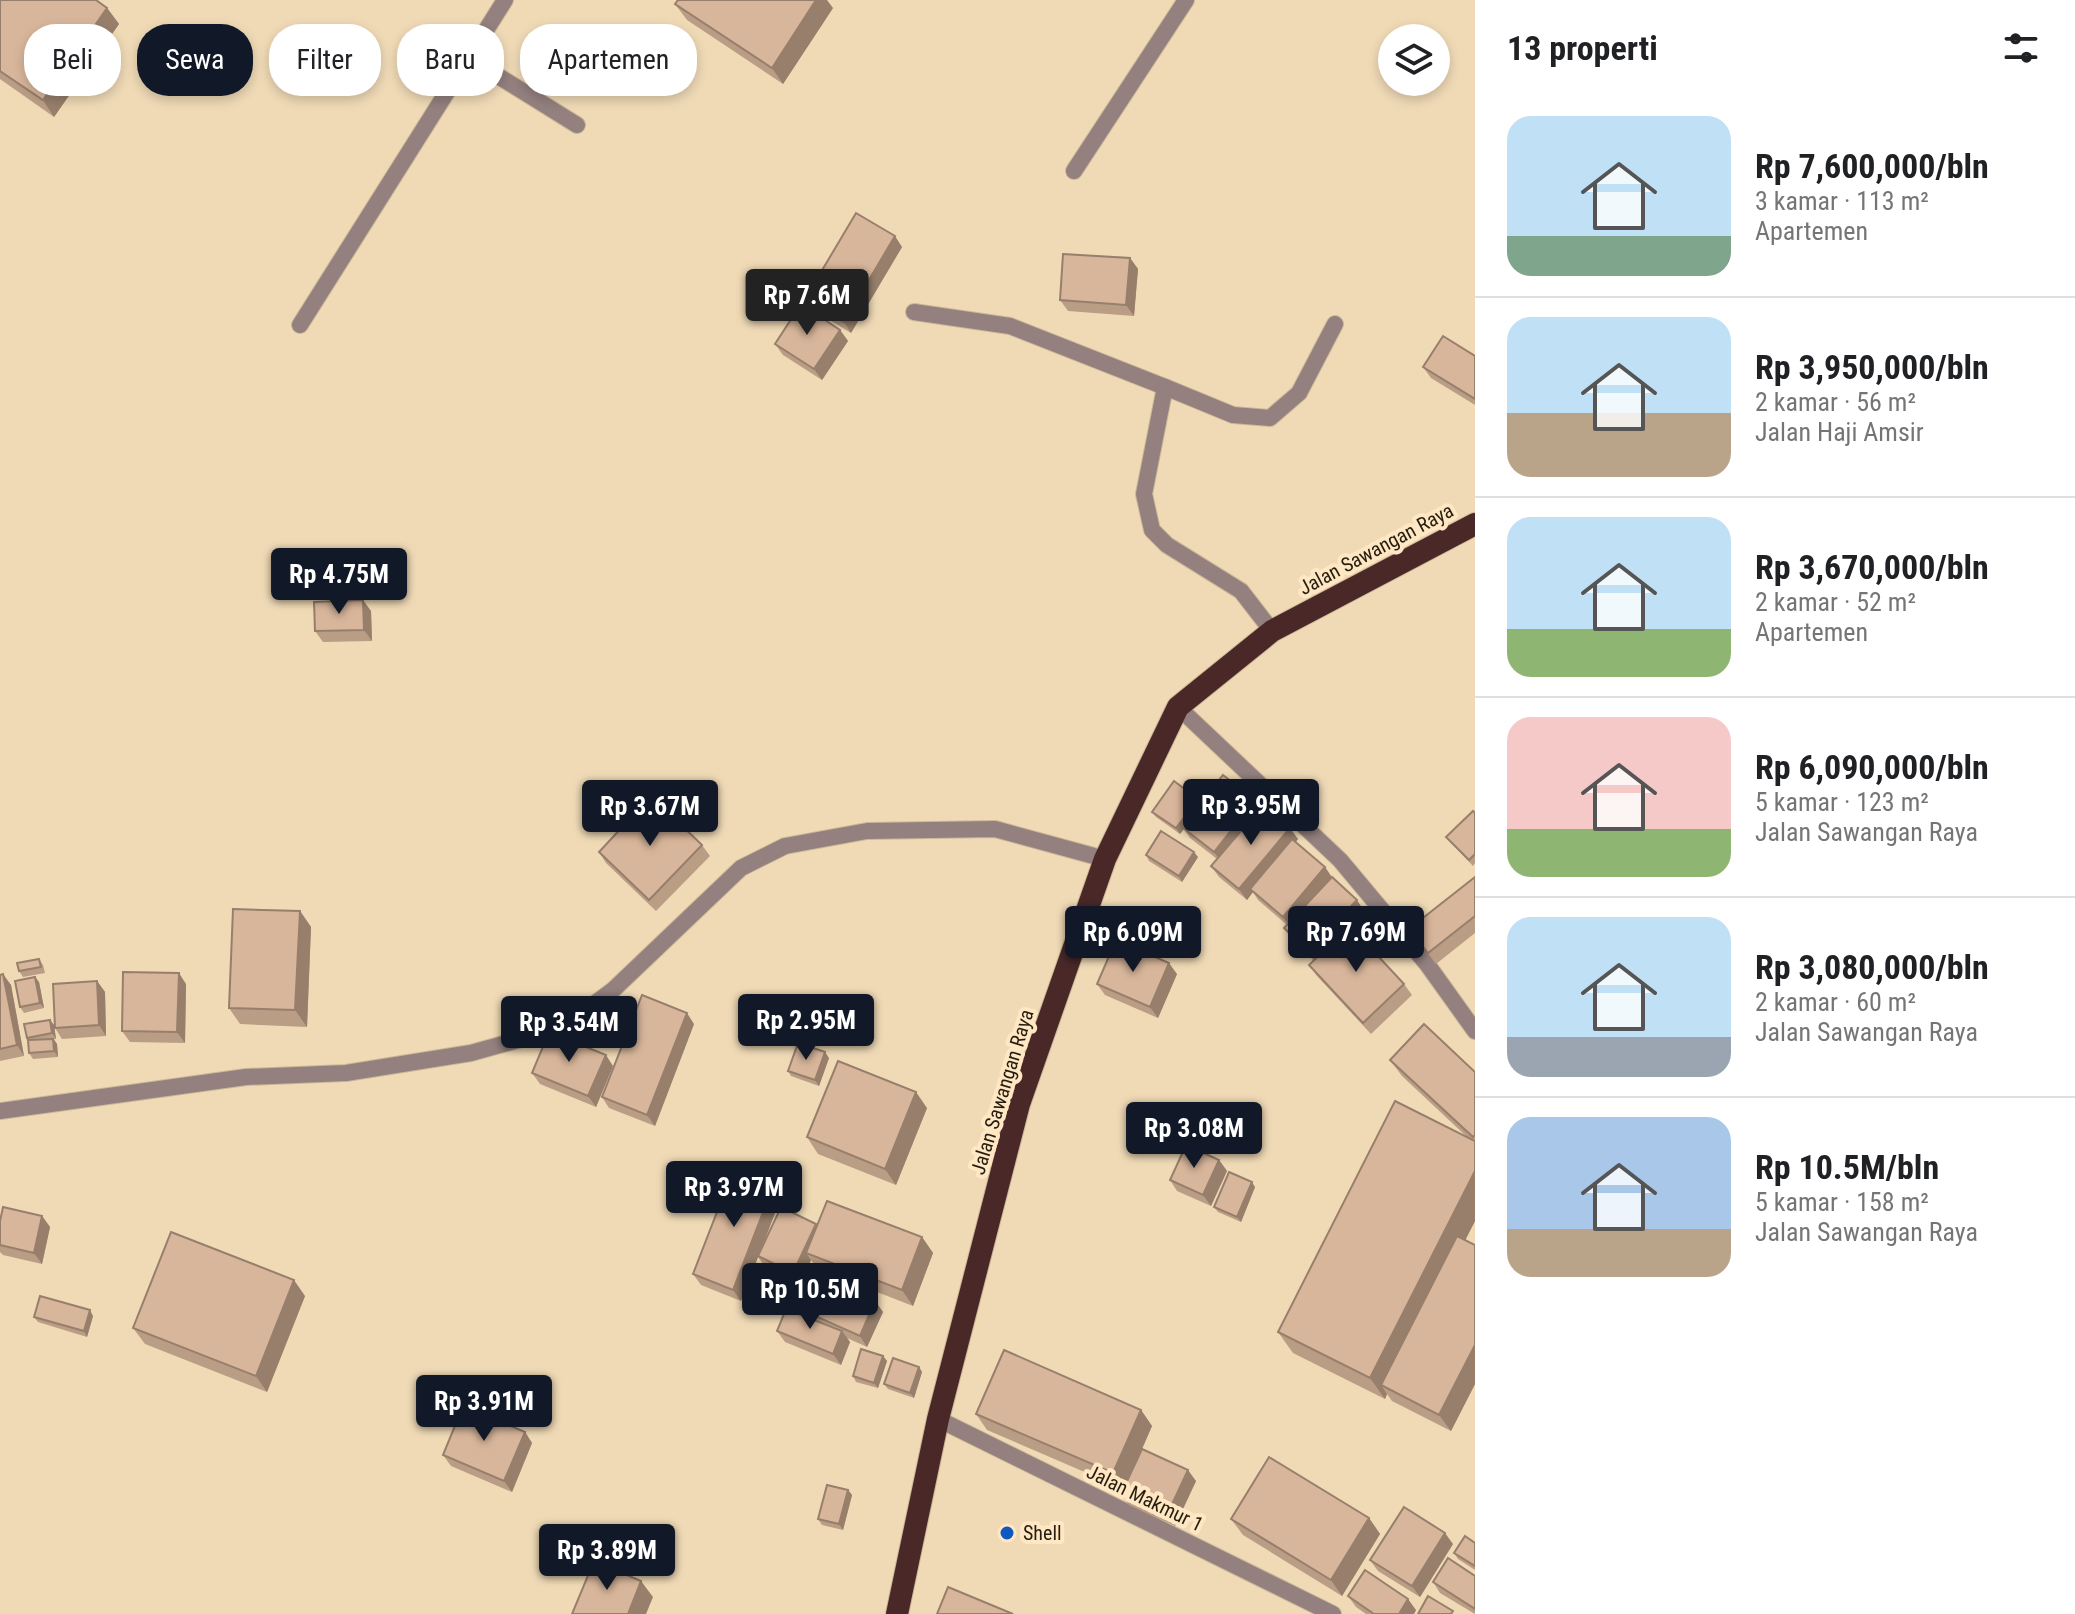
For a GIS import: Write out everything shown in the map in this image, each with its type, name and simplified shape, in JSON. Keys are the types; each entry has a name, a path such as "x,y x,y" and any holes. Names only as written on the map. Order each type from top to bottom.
{"highway":[{"name":"Jalan Sawangan Raya","path":"897,1614 938,1419 1019,1104 1105,859 1178,707 1272,631 1475,524"}],"street":[{"path":"490,24 505,0"},
{"path":"1074,171 1186,0"},
{"path":"504,80 577,125"},
{"path":"300,325 445,96"},
{"path":"914,312 1010,326 1233,415 1270,418 1299,393 1335,324"},
{"path":"1165,387 1144,494 1152,530 1167,545 1241,591 1272,631"},
{"path":"1178,707 1340,860 1427,964 1475,1031"},
{"path":"0,1111 233,1079 346,1073 471,1053 532,1036 589,1008 613,990 741,868 785,846 867,831 995,829 1105,859"},
{"name":"Jalan Makmur 1","path":"938,1419 1333,1614"}],"building":[{"path":"0,0 96,0 107,8 96,24 24,24 24,87 0,71"},
{"path":"678,0 816,0 772,68 675,4"},
{"path":"856,213 895,236 844,322 805,299"},
{"path":"1063,254 1130,258 1126,305 1060,300"},
{"path":"801,304 840,330 814,369 775,344"},
{"path":"1443,336 1475,356 1475,399 1423,367"},
{"path":"363,600 364,630 315,631 314,602"},
{"path":"1223,775 1255,800 1214,852 1182,827"},
{"path":"1174,781 1198,799 1176,828 1152,812"},
{"path":"651,796 702,845 649,900 599,852"},
{"path":"1263,805 1290,828 1239,889 1211,866"},
{"path":"1473,811 1475,854 1469,860 1446,837"},
{"path":"1161,831 1194,852 1179,876 1146,855"},
{"path":"1292,839 1325,867 1283,917 1250,889"},
{"path":"1332,877 1357,900 1308,951 1284,928"},
{"path":"1475,877 1475,916 1428,953 1409,929"},
{"path":"233,909 300,911 295,1010 229,1008"},
{"path":"1350,926 1404,984 1363,1023 1309,965"},
{"path":"1116,940 1169,963 1150,1007 1097,984"},
{"path":"39,959 41,967 19,971 17,963"},
{"path":"123,972 179,973 177,1032 122,1031"},
{"path":"3,974 17,1045 0,1049 0,975"},
{"path":"35,977 40,1003 20,1007 15,981"},
{"path":"97,981 99,1025 55,1028 53,984"},
{"path":"642,995 687,1013 647,1115 602,1097"},
{"path":"50,1020 52,1033 27,1038 24,1024"},
{"path":"1424,1024 1475,1072 1473,1137 1390,1060"},
{"path":"549,1032 606,1055 588,1096 532,1073"},
{"path":"53,1039 54,1051 29,1053 28,1040"},
{"path":"798,1043 825,1052 815,1080 788,1071"},
{"path":"838,1061 916,1092 885,1169 807,1137"},
{"path":"1395,1101 1475,1141 1475,1171 1370,1378 1278,1332"},
{"path":"1186,1145 1219,1160 1203,1195 1170,1180"},
{"path":"734,1168 774,1184 733,1290 693,1274"},
{"path":"1229,1172 1252,1182 1237,1217 1214,1207"},
{"path":"827,1201 922,1237 902,1290 806,1253"},
{"path":"3,1207 42,1216 34,1253 0,1245"},
{"path":"781,1207 816,1224 793,1273 758,1256"},
{"path":"171,1232 294,1280 256,1376 133,1328"},
{"path":"1457,1236 1475,1245 1475,1345 1439,1415 1381,1385"},
{"path":"801,1267 875,1301 860,1336 786,1303"},
{"path":"40,1296 90,1310 84,1331 34,1317"},
{"path":"786,1309 842,1331 833,1354 777,1331"},
{"path":"861,1349 883,1356 874,1383 853,1376"},
{"path":"1004,1350 1141,1410 1113,1473 976,1414"},
{"path":"893,1358 919,1367 910,1393 884,1384"},
{"path":"463,1406 525,1432 504,1481 443,1455"},
{"path":"1142,1449 1188,1470 1167,1515 1121,1494"},
{"path":"1269,1457 1369,1518 1331,1580 1231,1519"},
{"path":"827,1485 848,1490 839,1524 818,1519"},
{"path":"1404,1507 1445,1533 1412,1586 1370,1560"},
{"path":"1465,1536 1475,1543 1475,1566 1454,1553"},
{"path":"1448,1558 1475,1576 1475,1609 1433,1582"},
{"path":"594,1561 641,1581 628,1614 572,1614"},
{"path":"1365,1570 1408,1599 1399,1614 1374,1614 1348,1596"},
{"path":"948,1587 1013,1614 937,1614"},
{"path":"1428,1596 1453,1611 1451,1614 1418,1614"}],"place":[{"name":"Shell","path":"1007,1533"}]}
